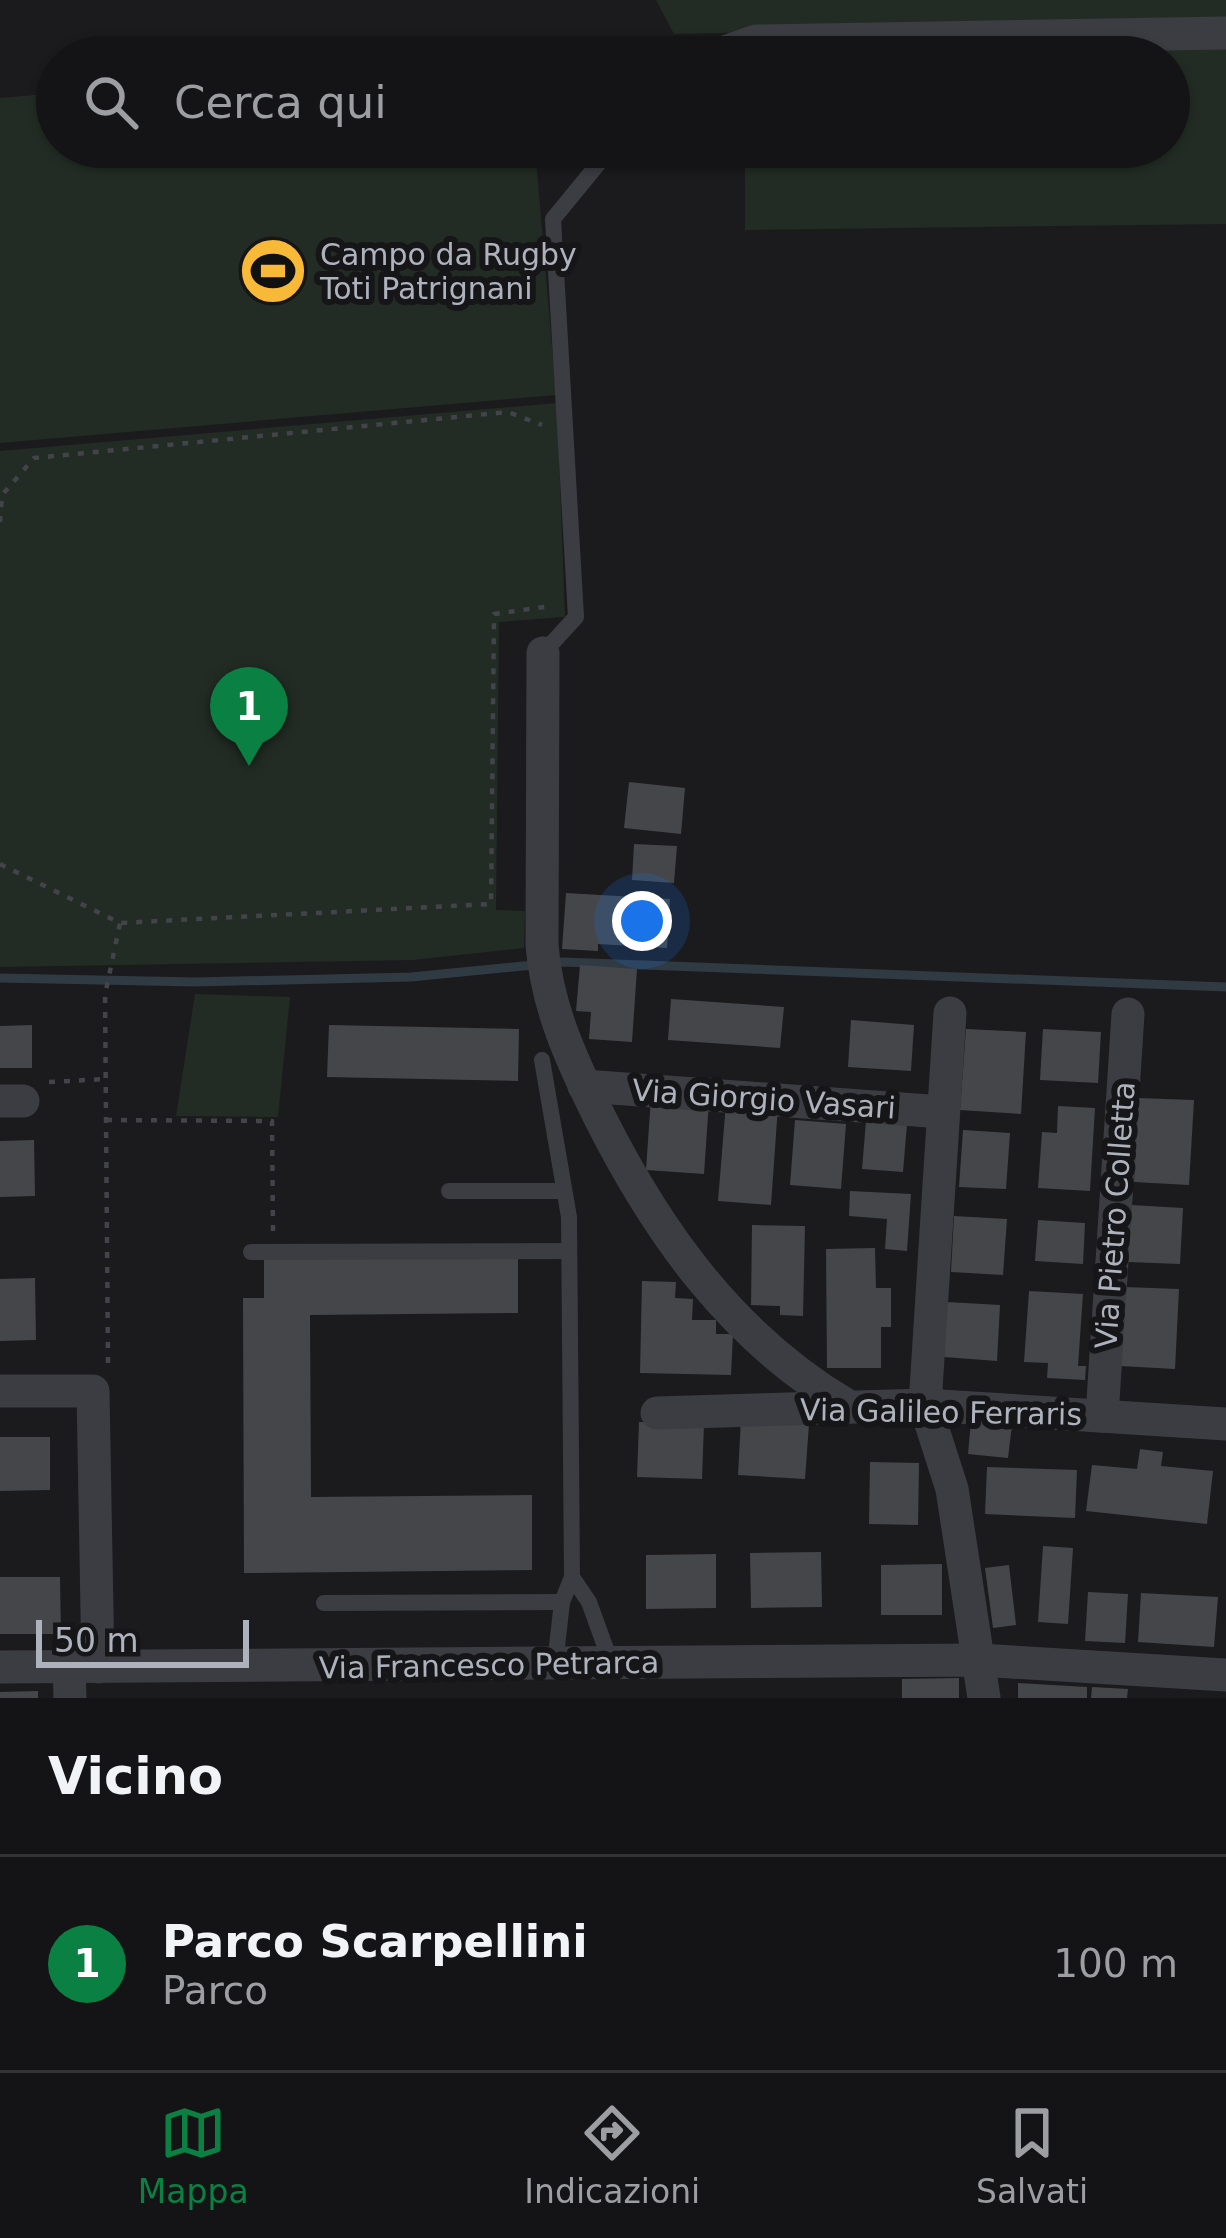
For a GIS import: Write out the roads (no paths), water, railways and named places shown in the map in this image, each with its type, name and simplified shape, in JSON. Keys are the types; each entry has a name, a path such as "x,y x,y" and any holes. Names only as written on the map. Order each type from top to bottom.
{"street":[{"path":"1050,36 1226,33"},
{"path":"543,653 545,985 584,1086 639,1196 692,1271 755,1340 801,1378 848,1406"},
{"path":"950,1013 925,1406 952,1490 984,1698"},
{"name":"Via Pietro Colletta","path":"1102,1416 1128,1014"},
{"name":"Via Giorgio Vasari","path":"584,1086 943,1112"},
{"path":"0,1391 92,1391 79,1677"},
{"name":"Via Galileo Ferraris","path":"657,1414 925,1406 1226,1424"},
{"name":"Via Francesco Petrarca","path":"0,1667 79,1677 555,1664 979,1660 1226,1675"}],"lane":[{"path":"543,653 576,617 553,219 595,168"},
{"path":"542,1060 569,1250 572,1576 562,1602 555,1664"},
{"path":"449,1191 564,1191"},
{"path":"251,1252 569,1250"},
{"path":"572,1576 589,1602 610,1663"},
{"path":"324,1604 562,1602"}],"waterway":[{"path":"0,978 196,982 411,977 563,962 1226,987"}],"place":[{"name":"Campo da Rugby Toti Patrignani","path":"273,271"},
{"name":"Parco Scarpellini","path":"249,766"}]}
